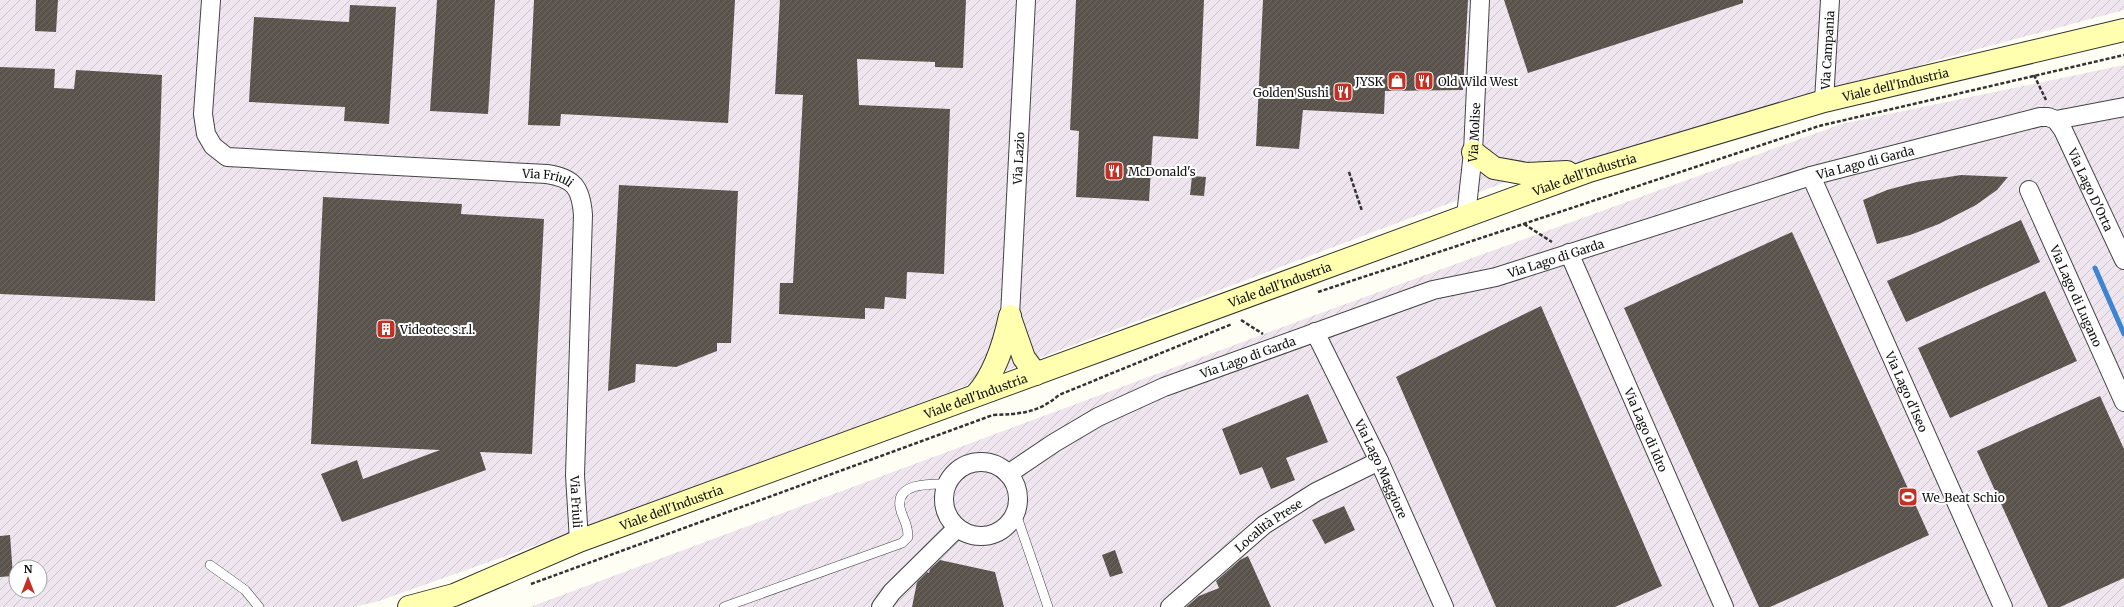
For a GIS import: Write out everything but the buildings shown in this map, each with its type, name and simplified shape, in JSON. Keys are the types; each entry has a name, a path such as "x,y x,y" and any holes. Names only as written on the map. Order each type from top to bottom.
{"main road":[{"name":"Viale dell'Industria","path":"410,607 448,601 579,541 1589,171 1824,101 2124,30"},
{"path":"1473,152 1494,168 1527,174 1589,171"},
{"path":"1010,316 1024,358 1036,374"},
{"path":"976,395 983,386 999,356 1010,316"}],"street":[{"name":"Via Friuli","path":"212,0 203,114 206,134 213,146 227,157 547,174 569,180 577,188 582,202 583,215 575,475 579,541"},
{"name":"Via Lazio","path":"1010,316 1026,0"},
{"name":"Via Molise","path":"1466,216 1473,152 1480,0"},
{"name":"Via Campania","path":"1824,101 1830,0"},
{"name":"Via Lago di Garda","path":"1008,474 1098,417 1164,387 1433,290 1496,277 1811,176 2040,117 2056,120 2124,106"},
{"name":"Via Lago D'Orta","path":"2056,120 2063,130 2124,260"},
{"name":"Via Lago d'Iseo","path":"1811,176 2003,607"},
{"name":"Via Lago di Lugano","path":"2029,190 2124,402"},
{"name":"Via Lago di Idro","path":"1569,253 1724,607"},
{"name":"Via Lago Maggiore","path":"1315,332 1378,461 1444,607"},
{"name":"Località Prese","path":"1170,607 1264,524 1316,492 1378,461"},
{"path":"975,462 987,462 999,466 1008,474 1018,493 1016,514 1009,524 999,532 988,536 966,534 957,528 949,518 944,507 944,495 947,484 958,470 975,462"},
{"path":"881,607 892,592 957,528"}],"lane":[{"path":"724,607 902,542 908,537 908,526 900,507 901,499 907,490 921,483 947,484"},
{"path":"1016,514 1048,607"},
{"path":"210,565 245,590 259,607"}],"path":[{"path":"1313,294 1819,126 2124,55"},
{"path":"2034,75 2056,120"},
{"path":"1349,172 1362,211"},
{"path":"1524,224 1569,253"},
{"path":"526,586 993,415 1033,411 1048,405 1059,395 1248,318"}],"shaded area":[{"path":"0,0 2124,0 2124,10 1930,62 1824,101 1589,171 1527,174 652,504 376,602 354,607 0,607"},
{"path":"2124,65 2124,607 530,607 1307,318 1841,124"}],"waterway":[{"path":"2095,268 2124,334"}],"place":[{"name":"JYSK","path":"1397,81"},
{"name":"Old Wild West","path":"1424,81"},
{"name":"Golden Sushi","path":"1343,92"},
{"name":"McDonald's","path":"1114,171"},
{"name":"Videotec s.r.l.","path":"386,329"},
{"name":"We_Beat Schio","path":"1908,497"}]}
